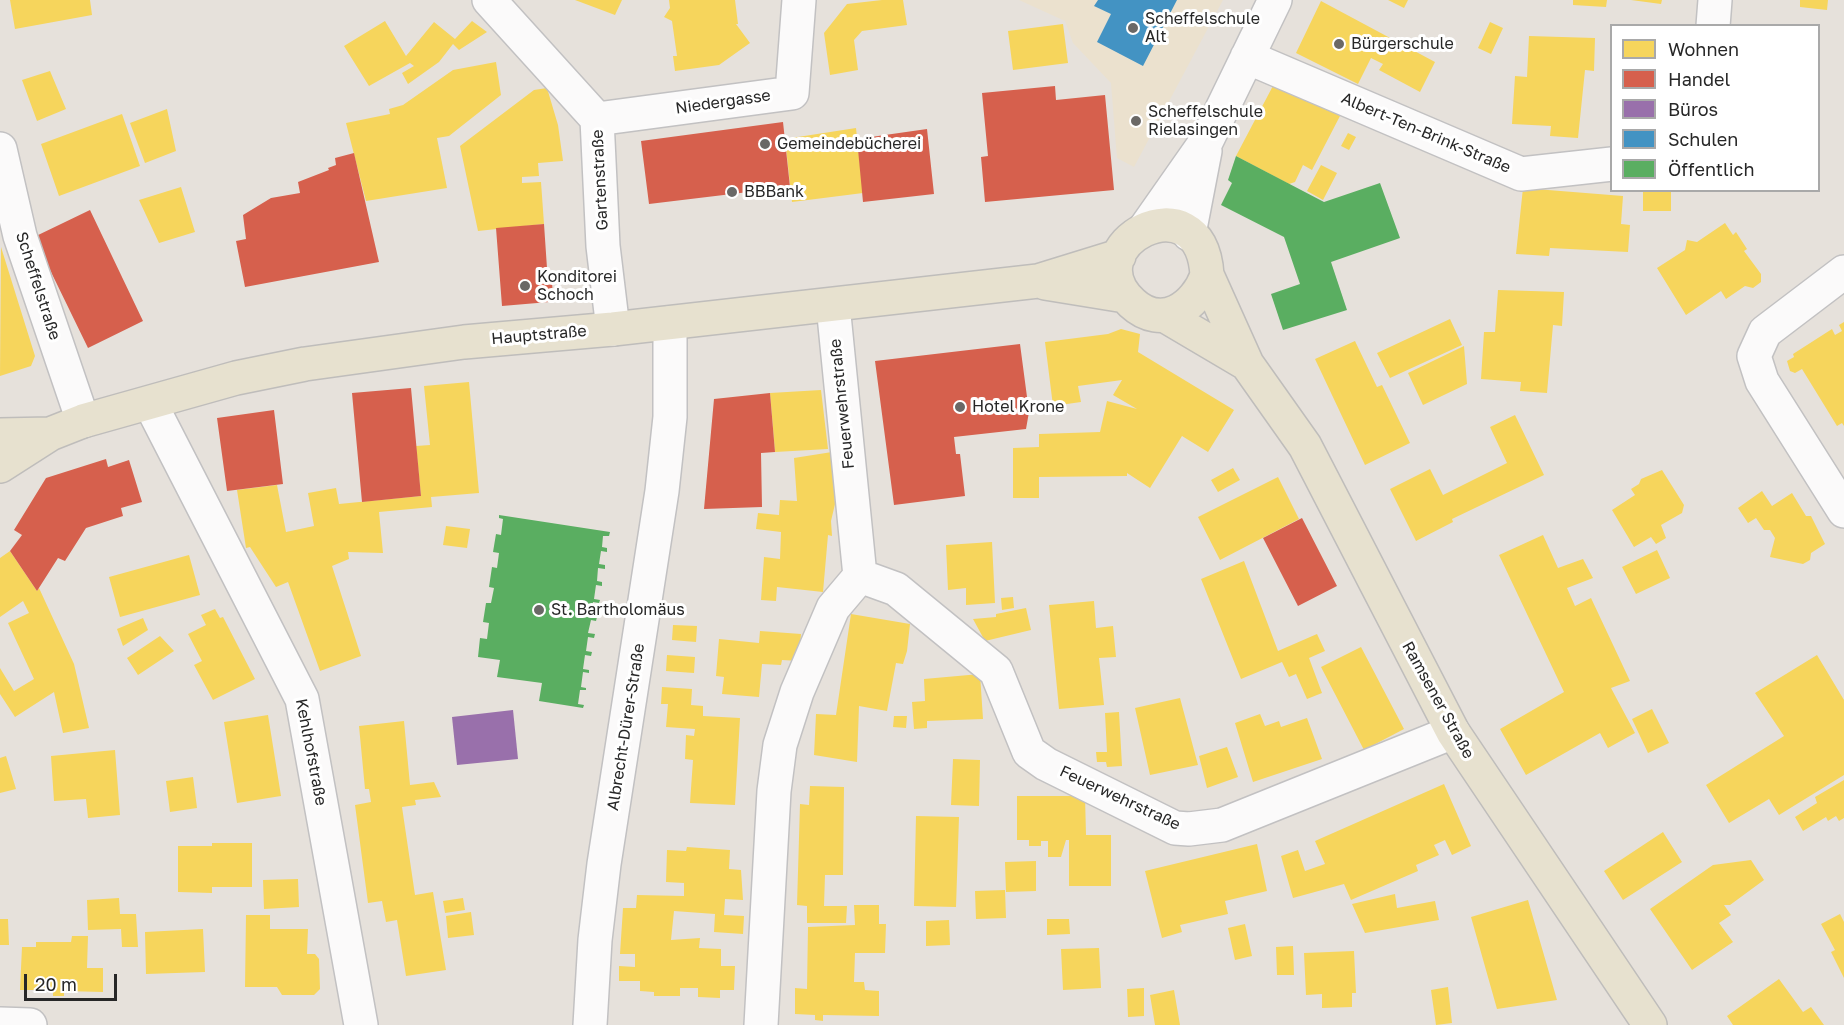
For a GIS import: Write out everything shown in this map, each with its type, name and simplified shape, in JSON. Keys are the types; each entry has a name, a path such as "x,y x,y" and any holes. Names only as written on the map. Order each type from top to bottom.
{"main road":[{"path":"1160,224 1175,226 1189,234 1203,252 1207,275 1202,290 1180,311 1164,315 1149,313 1135,305 1125,296 1119,283 1119,256 1134,233 1160,224"},
{"path":"1038,281 1119,256"},
{"name":"Ramsener Straße","path":"1207,275 1247,364 1305,446 1453,732 1650,1025"},
{"name":"Hauptstraße","path":"0,466 50,434 83,422 236,378 305,364 464,342 614,329 1038,281"},
{"path":"1038,281 1125,296"},
{"name":"Ramsener Straße","path":"1164,315 1247,364"},
{"name":"Hauptstraße","path":"0,435 50,434"}],"street":[{"name":"Gartenstraße","path":"489,0 597,119 603,246 614,329"},
{"name":"Niedergasse","path":"597,119 792,93 799,0"},
{"path":"1146,227 1207,140 1275,0"},
{"path":"1713,24 1716,0"},
{"name":"Albert-Ten-Brink-Straße","path":"1247,57 1521,174 1610,164"},
{"path":"1189,234 1207,140"},
{"name":"Scheffelstraße","path":"0,149 20,236 83,422"},
{"path":"1844,272 1765,332 1754,356 1762,381 1844,511"},
{"name":"Feuerwehrstraße","path":"833,305 860,576 896,589 996,671 1029,752 1046,764 1175,828 1189,830 1222,825 1453,732"},
{"name":"Albrecht-Dürer-Straße","path":"590,1025 595,940 604,864 662,491 670,417 670,323"},
{"name":"Kehlhofstraße","path":"150,403 302,699 361,1025"},
{"path":"761,1025 774,791 780,745 797,692 833,608 860,576"},
{"path":"0,1024 30,1025"}],"shaded area":[{"name":"Scheffelschule Rielasingen","path":"1019,0 1223,0 1134,167 1117,158 1111,83 1073,43 1065,21"}],"building: Wohnen":[{"path":"10,0 90,0 92,15 15,29"},
{"path":"575,0 622,0 615,15"},
{"path":"669,0 735,0 738,24 736,24 750,43 719,65 675,71 673,56 677,56 672,21 664,17 670,8"},
{"path":"903,0 907,25 862,31 854,40 858,70 830,75 824,33 847,4"},
{"path":"1388,0 1408,0 1404,8"},
{"path":"1573,0 1607,0 1606,7 1573,5"},
{"path":"1631,0 1662,0 1661,4"},
{"path":"1800,0 1828,0 1827,10 1800,7"},
{"name":"Bürgerschule","path":"1321,1 1435,62 1420,92 1379,70 1383,64 1371,58 1358,84 1296,53"},
{"path":"385,21 406,56 434,22 455,39 472,21 487,32 459,50 453,44 439,62 408,84 402,73 414,66 410,63 369,86 344,46"},
{"path":"1490,22 1503,28 1491,54 1478,48"},
{"path":"1063,24 1068,63 1013,70 1008,31"},
{"path":"1529,36 1595,38 1594,71 1585,70 1578,138 1550,136 1551,126 1512,124 1515,76 1527,77"},
{"path":"496,62 501,95 449,136 437,138 447,188 366,201 346,123 390,114 389,109 403,105 453,70"},
{"path":"50,71 66,109 37,121 22,80"},
{"path":"1275,82 1340,116 1312,170 1303,165 1295,182 1289,184 1236,156"},
{"path":"547,88 558,125 563,161 538,163 539,176 522,177 522,183 541,182 544,224 478,231 460,146 534,90"},
{"path":"167,109 176,151 145,163 130,123"},
{"path":"122,114 140,166 59,196 41,144"},
{"path":"856,128 863,193 792,202 785,139"},
{"path":"1348,133 1356,137 1349,150 1341,146"},
{"path":"1321,165 1337,173 1323,200 1307,191"},
{"path":"181,187 195,232 159,243 139,200"},
{"path":"1523,188 1623,196 1621,224 1630,225 1628,252 1550,248 1549,256 1516,254"},
{"path":"1643,192 1671,192 1671,211 1643,211"},
{"path":"1725,223 1733,235 1736,232 1747,249 1744,251 1761,274 1761,282 1753,288 1745,286 1726,299 1721,291 1686,315 1657,268 1685,250 1687,240 1697,242"},
{"path":"1,247 35,356 31,366 0,376"},
{"path":"1498,290 1564,292 1562,326 1553,325 1547,393 1520,391 1521,382 1481,379 1484,332 1495,332"},
{"path":"1450,319 1462,345 1390,378 1377,353"},
{"path":"1844,322 1844,426 1842,423 1837,426 1802,369 1795,373 1790,371 1787,361 1794,357 1793,354 1832,329 1835,335 1842,331 1839,325"},
{"path":"1121,329 1140,334 1138,352 1234,410 1208,452 1182,436 1150,488 1127,473 1127,476 1039,477 1039,498 1013,498 1013,448 1039,447 1039,434 1100,432 1107,401 1137,409 1113,395 1122,380 1078,386 1081,402 1053,406 1045,342 1108,334"},
{"path":"1355,341 1377,387 1382,385 1410,443 1365,465 1315,359"},
{"path":"1464,346 1467,384 1423,405 1408,373"},
{"path":"469,382 479,493 431,497 432,507 379,512 383,553 348,552 349,559 332,566 361,656 320,671 288,582 276,587 250,547 246,548 237,490 277,485 286,532 314,526 308,493 336,488 339,504 421,496 416,446 430,445 424,386"},
{"path":"821,390 828,449 775,452 770,393"},
{"path":"1515,415 1544,475 1452,519 1453,522 1416,541 1390,489 1430,469 1443,495 1507,463 1490,427"},
{"path":"832,452 835,504 831,521 832,536 828,535 823,592 777,587 776,601 761,600 764,557 780,559 781,532 756,529 758,513 779,515 780,500 797,501 794,458"},
{"path":"1233,468 1240,480 1218,492 1211,480"},
{"path":"1662,470 1684,505 1682,513 1661,525 1666,538 1656,544 1651,537 1634,547 1612,510 1635,495 1631,489 1639,484 1641,479"},
{"path":"1278,477 1299,519 1220,560 1198,517"},
{"path":"1762,491 1772,506 1792,493 1806,516 1811,516 1825,544 1811,553 1810,560 1803,564 1770,557 1775,538 1770,530 1764,530 1756,518 1748,523 1738,508"},
{"path":"446,526 470,529 467,548 443,545"},
{"path":"1543,535 1558,568 1583,559 1593,578 1567,588 1575,606 1591,598 1630,681 1611,688 1635,733 1608,748 1600,733 1526,775 1500,729 1564,692 1499,555"},
{"path":"992,542 995,603 966,605 966,588 948,590 946,545"},
{"path":"1657,550 1670,578 1636,594 1622,567"},
{"path":"10,551 37,591 39,588 74,664 89,728 63,733 54,692 15,717 0,694 0,668 14,691 34,679 8,623 29,613 23,601 0,617 0,558"},
{"path":"189,555 200,595 120,617 109,577"},
{"path":"1244,561 1278,651 1317,634 1325,651 1309,658 1322,693 1307,699 1296,674 1289,677 1282,662 1241,679 1201,579"},
{"path":"1013,597 1014,608 1002,610 1001,598"},
{"path":"1094,601 1096,628 1113,626 1116,657 1099,658 1104,705 1059,709 1049,605"},
{"path":"1026,608 1031,630 985,641 973,619 996,617 996,614"},
{"path":"215,609 220,618 223,617 255,679 213,700 194,665 202,661 188,634 206,625 201,615"},
{"path":"851,614 910,624 907,651 903,664 896,663 887,711 859,706 857,762 814,755 816,714 836,715"},
{"path":"143,618 148,630 123,646 117,629"},
{"path":"673,625 697,626 696,642 672,640"},
{"path":"760,631 801,634 799,661 782,660 781,665 762,664 759,697 722,694 724,677 716,676 719,639 759,643"},
{"path":"160,636 174,651 138,675 127,658"},
{"path":"1361,647 1404,729 1364,750 1321,667"},
{"path":"667,655 695,657 694,673 666,671"},
{"path":"1817,655 1844,700 1844,775 1779,815 1769,799 1729,823 1706,785 1784,736 1755,693"},
{"path":"980,674 983,719 927,721 927,728 914,729 912,702 925,701 924,679"},
{"path":"662,687 692,689 691,705 703,706 703,716 740,718 735,805 690,803 693,760 685,759 686,735 694,736 695,729 666,727 668,704 661,704"},
{"path":"1180,698 1198,765 1150,775 1135,708"},
{"path":"1652,709 1669,743 1648,753 1632,719"},
{"path":"1119,712 1122,766 1107,767 1106,762 1097,762 1096,752 1107,752 1105,713"},
{"path":"1260,714 1265,726 1279,721 1281,727 1307,718 1322,759 1253,782 1235,723"},
{"path":"268,715 281,796 237,803 224,722"},
{"path":"894,716 907,716 906,728 893,727"},
{"path":"404,721 410,785 434,782 441,797 415,800 416,805 402,807 415,895 433,892 446,970 406,976 397,920 386,922 382,901 368,903 355,805 371,802 369,789 365,789 359,726"},
{"path":"1227,747 1238,777 1207,788 1199,756"},
{"path":"115,750 120,815 88,818 86,799 54,801 51,756"},
{"path":"6,756 16,789 0,793 0,758"},
{"path":"953,759 980,760 979,806 951,805"},
{"path":"193,777 197,808 170,812 166,781"},
{"path":"1844,780 1844,818 1839,821 1836,816 1828,821 1826,817 1803,831 1795,817 1817,803 1815,797"},
{"path":"1444,784 1471,846 1452,855 1445,840 1434,845 1439,855 1416,865 1418,871 1351,900 1344,884 1293,898 1281,856 1298,850 1305,871 1325,864 1315,841"},
{"path":"810,786 844,787 843,875 825,875 824,906 847,906 846,923 807,923 807,906 797,905 800,804 809,805"},
{"path":"1017,796 1085,796 1086,835 1111,835 1111,886 1069,886 1069,840 1066,840 1061,857 1048,857 1048,841 1041,841 1041,846 1029,846 1029,840 1017,840"},
{"path":"916,816 959,817 956,907 914,906"},
{"path":"1663,832 1682,862 1623,900 1604,871"},
{"path":"212,843 252,843 252,887 212,887 212,893 178,892 178,846 212,846"},
{"path":"1257,844 1267,891 1225,901 1228,914 1180,925 1182,932 1162,938 1145,871"},
{"path":"687,847 730,850 729,869 741,870 743,900 725,899 724,915 744,916 743,934 714,932 715,914 674,911 671,940 700,938 699,948 721,949 721,966 735,966 734,990 720,990 720,998 698,997 698,988 680,988 680,996 654,996 654,992 640,991 640,981 619,981 619,966 635,967 635,954 620,954 623,908 636,908 637,895 684,896 684,883 666,882 667,850 686,851"},
{"path":"1751,860 1764,880 1730,905 1724,905 1731,915 1719,923 1733,942 1692,970 1650,909 1713,865"},
{"path":"1036,861 1036,891 1006,892 1005,862"},
{"path":"298,879 299,907 264,909 263,880"},
{"path":"1005,890 1006,918 976,919 975,891"},
{"path":"1395,894 1397,908 1435,901 1439,920 1365,933 1352,904"},
{"path":"119,898 120,914 136,914 138,947 122,947 121,929 88,930 87,900"},
{"path":"463,898 465,910 445,913 443,901"},
{"path":"1528,900 1557,1000 1497,1009 1471,917"},
{"path":"854,905 879,905 879,924 886,924 885,953 855,953 854,982 864,982 865,990 879,991 879,1016 823,1015 823,1021 815,1020 815,1015 795,1014 795,988 807,989 808,927 855,925"},
{"path":"471,912 474,935 448,938 446,916"},
{"path":"1840,914 1844,922 1844,978 1831,952 1835,950 1821,924"},
{"path":"246,915 270,915 270,929 308,929 307,954 315,954 319,959 320,989 314,995 282,995 277,987 245,987"},
{"path":"0,919 8,919 9,945 0,945"},
{"path":"1047,919 1069,919 1070,934 1047,935"},
{"path":"949,920 950,945 926,946 926,921"},
{"path":"1245,924 1252,956 1235,960 1228,928"},
{"path":"203,929 205,972 146,974 145,932"},
{"path":"72,936 88,936 87,968 103,968 103,992 64,991 64,996 53,996 53,990 20,990 22,947 36,947 36,942 71,942"},
{"path":"1293,946 1294,975 1277,975 1276,947"},
{"path":"1099,948 1101,988 1063,990 1061,949"},
{"path":"1354,951 1356,993 1352,993 1352,1007 1322,1008 1322,994 1306,995 1304,953"},
{"path":"1779,979 1803,1012 1811,1007 1824,1025 1733,1025 1727,1016"},
{"path":"1448,987 1452,1023 1436,1025 1431,990"},
{"path":"1144,988 1144,1016 1128,1017 1127,989"},
{"path":"1174,990 1180,1025 1155,1025 1150,995"}],"building: Handel":[{"path":"1055,86 1056,100 1105,95 1114,190 985,202 981,157 988,156 982,93"},
{"path":"783,122 790,187 649,204 641,141"},
{"path":"927,129 934,194 863,202 857,139"},
{"path":"354,153 379,262 245,287 236,241 246,239 243,215 271,198 300,193 298,182 329,170 328,168 336,165 335,158"},
{"path":"90,210 143,321 88,348 34,237"},
{"path":"544,224 548,283 552,282 553,298 549,299 549,302 502,306 496,228"},
{"path":"1020,344 1029,412 1026,429 954,437 956,454 960,454 965,496 894,505 875,361"},
{"path":"411,388 421,496 362,502 352,393"},
{"path":"770,393 775,452 761,453 762,507 704,509 714,399"},
{"path":"274,410 283,484 227,491 217,418"},
{"path":"106,459 108,467 129,460 142,502 121,508 123,516 86,528 65,561 58,558 37,591 10,551 22,535 14,530 46,478"},
{"path":"1302,518 1337,586 1298,606 1263,538"}],"building: Büros":[{"path":"513,710 518,759 457,765 452,717"}],"building: Schulen":[{"name":"Scheffelschule Alt","path":"1098,0 1177,0 1143,66 1097,42 1111,14 1094,6"}],"building: Öffentlich":[{"path":"1236,156 1324,202 1380,183 1400,238 1331,262 1347,310 1283,330 1271,294 1300,284 1284,237 1221,205 1232,183 1228,180"},
{"name":"St. Bartholomäus","path":"499,515 610,532 609,536 603,536 602,547 607,548 607,552 601,551 599,564 605,565 605,569 598,568 597,581 602,582 602,586 596,585 594,599 600,600 599,603 593,602 591,616 597,617 596,621 591,620 588,633 595,634 594,638 588,637 586,651 592,652 591,656 585,655 583,669 589,670 589,673 583,672 581,687 586,690 580,690 578,704 584,705 583,708 539,701 542,683 497,677 500,660 478,657 480,638 487,639 489,623 483,622 486,603 491,603 494,588 489,587 492,567 497,568 499,553 493,552 496,534 501,535 503,519 499,518"}],"place":[{"name":"Scheffelschule Alt","path":"1133,28"},
{"name":"Bürgerschule","path":"1339,44"},
{"name":"Scheffelschule Rielasingen","path":"1136,121"},
{"name":"Gemeindebücherei","path":"765,144"},
{"name":"BBBank","path":"732,192"},
{"name":"Konditorei Schoch","path":"525,286"},
{"name":"Hotel Krone","path":"960,407"},
{"name":"St. Bartholomäus","path":"539,610"}]}
